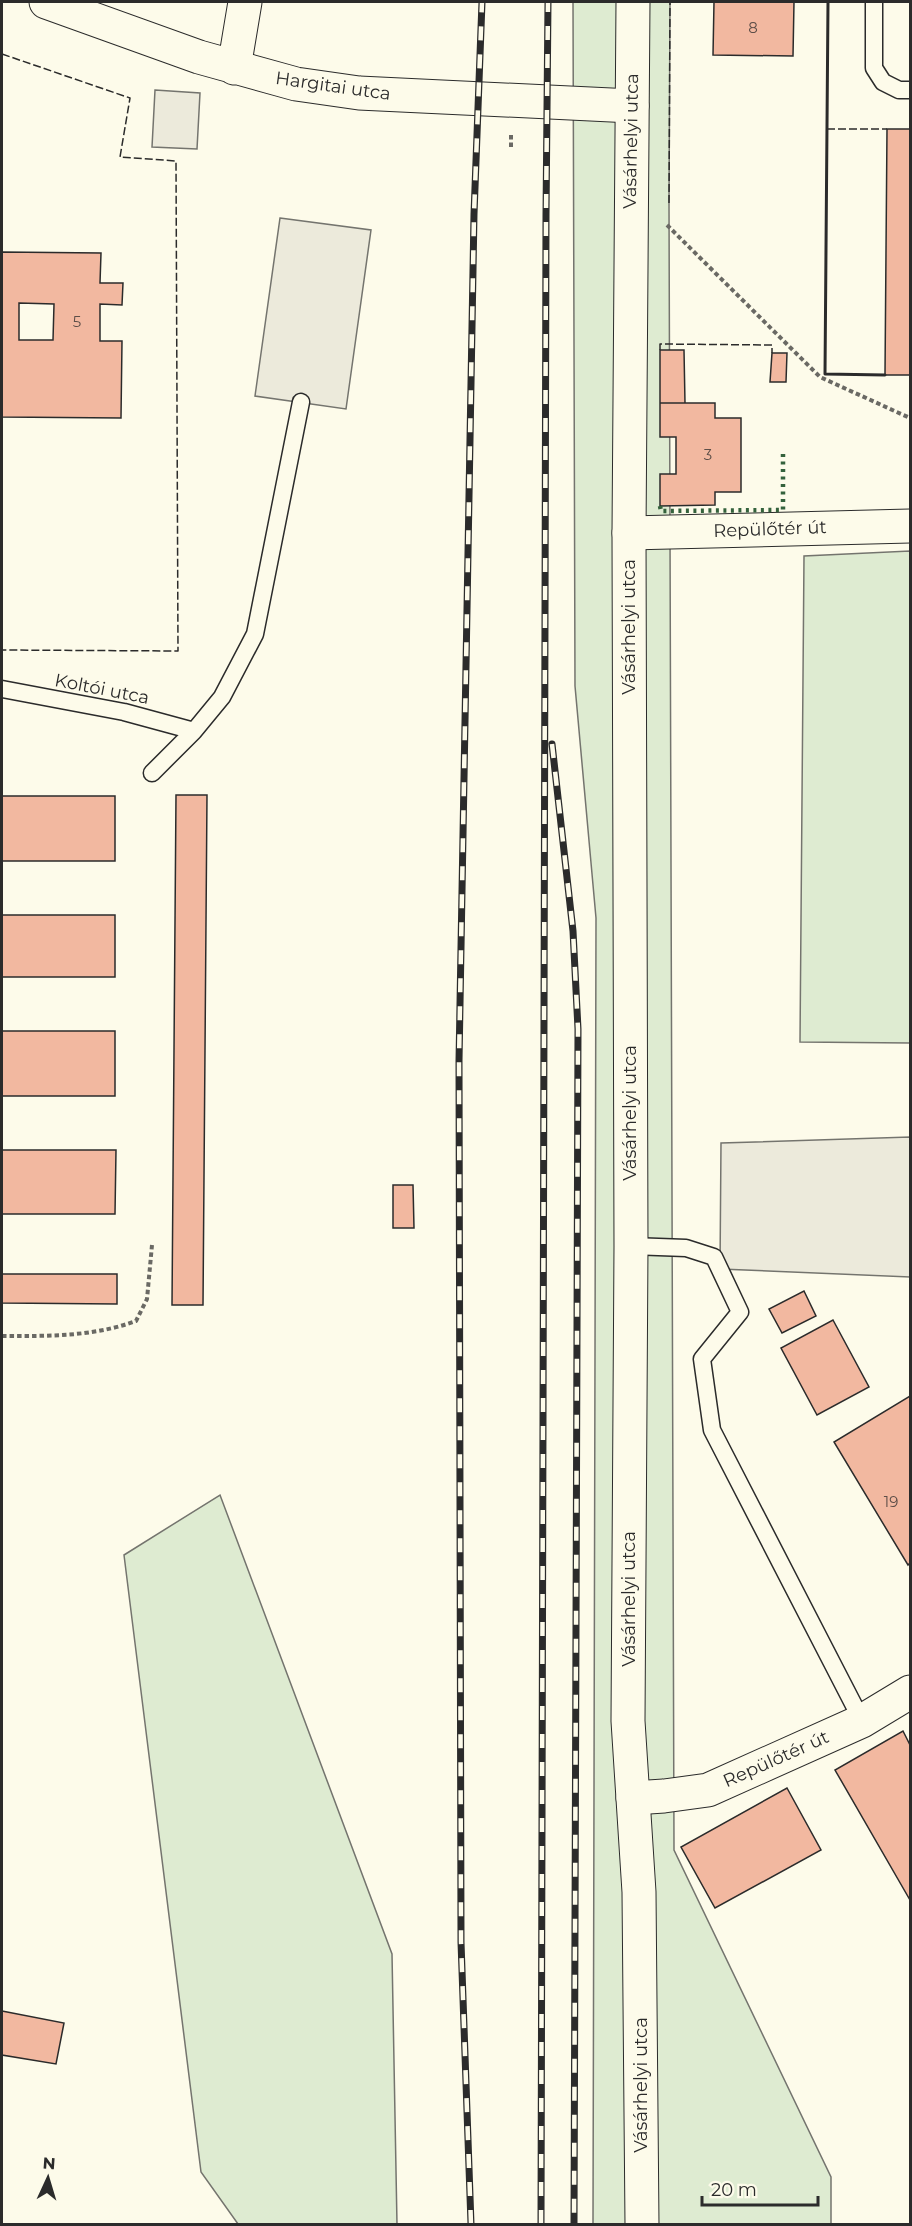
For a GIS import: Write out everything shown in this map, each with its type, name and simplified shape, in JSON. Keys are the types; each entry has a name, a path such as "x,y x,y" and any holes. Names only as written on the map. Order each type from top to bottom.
{"street":[{"name":"Hargitai utca","path":"46,2 234,68 296,84 359,93 632,106"},
{"path":"234,68 245,2"},
{"name":"Vásárhelyi utca","path":"633,2 629,533 631,1246 628,1721 639,1892 642,2224"},
{"name":"Repülőtér út","path":"629,533 910,526"},
{"name":"Repülőtér út","path":"633,1797 664,1797 708,1790 862,1721 910,1692"}],"lane":[{"path":"874,2 874,68 883,82 899,90 910,90"},
{"path":"152,773 194,731 222,697 255,634 301,402"},
{"name":"Koltói utca","path":"2,689 124,712 194,731"},
{"path":"631,1246 686,1248 714,1257 717,1263 740,1312 702,1359 711,1430 862,1721"}],"path":[{"path":"661,220 820,377 910,418"},
{"path":"2,1336 62,1336 111,1330 136,1321 147,1299 152,1245"}],"green space":[{"path":"573,2 670,2 674,1850 831,2177 831,2224 593,2224 596,918 575,686"},
{"path":"910,551 910,1043 800,1042 804,556"},
{"path":"220,1495 392,1954 397,2224 238,2224 201,2172 124,1555"}],"shaded area":[{"path":"155,90 200,93 197,149 152,147"},
{"path":"280,218 371,230 346,409 255,396"},
{"path":"910,1137 910,1277 720,1269 721,1143"}],"building":[{"path":"714,2 794,2 793,56 713,55"},
{"path":"887,129 910,129 910,375 885,375"},
{"path":"2,252 101,253 100,283 123,283 122,305 100,304 100,341 122,341 121,418 2,417","holes":["19,303 54,304 53,340 19,340"]},
{"path":"660,350 684,350 685,403 660,403"},
{"path":"772,353 787,353 786,382 770,382"},
{"path":"660,403 715,403 715,418 741,418 741,492 715,492 715,505 660,506 660,474 676,474 676,437 660,437"},
{"path":"176,795 207,795 203,1305 172,1305"},
{"path":"2,796 115,796 115,861 2,861"},
{"path":"2,915 115,915 115,977 2,977"},
{"path":"2,1031 115,1031 115,1096 2,1096"},
{"path":"2,1150 116,1150 115,1214 2,1214"},
{"path":"393,1185 413,1185 414,1228 393,1228"},
{"path":"2,1274 117,1274 117,1304 2,1303"},
{"path":"804,1291 816,1316 782,1333 769,1309"},
{"path":"833,1320 869,1387 817,1415 781,1348"},
{"path":"910,1396 910,1563 908,1565 834,1442"},
{"path":"903,1731 910,1745 910,1900 835,1770"},
{"path":"787,1788 821,1850 715,1908 681,1847"},
{"path":"2,2011 64,2023 56,2064 2,2055"}],"railway":[{"path":"471,2224 461,1942 459,1061 474,214 482,2"},
{"path":"541,2224 548,2"},
{"path":"552,744 573,931 578,1029 574,2224"}],"hedge":[{"path":"660,506 661,511 783,510 783,453"}],"fence":[{"path":"669,203 670,2"},
{"path":"2,54 130,98 120,157 176,161 178,651 2,650"},
{"path":"827,129 887,129"},
{"path":"660,350 660,344 772,345 772,353"}],"wall":[{"path":"828,2 825,374 885,375"}]}
